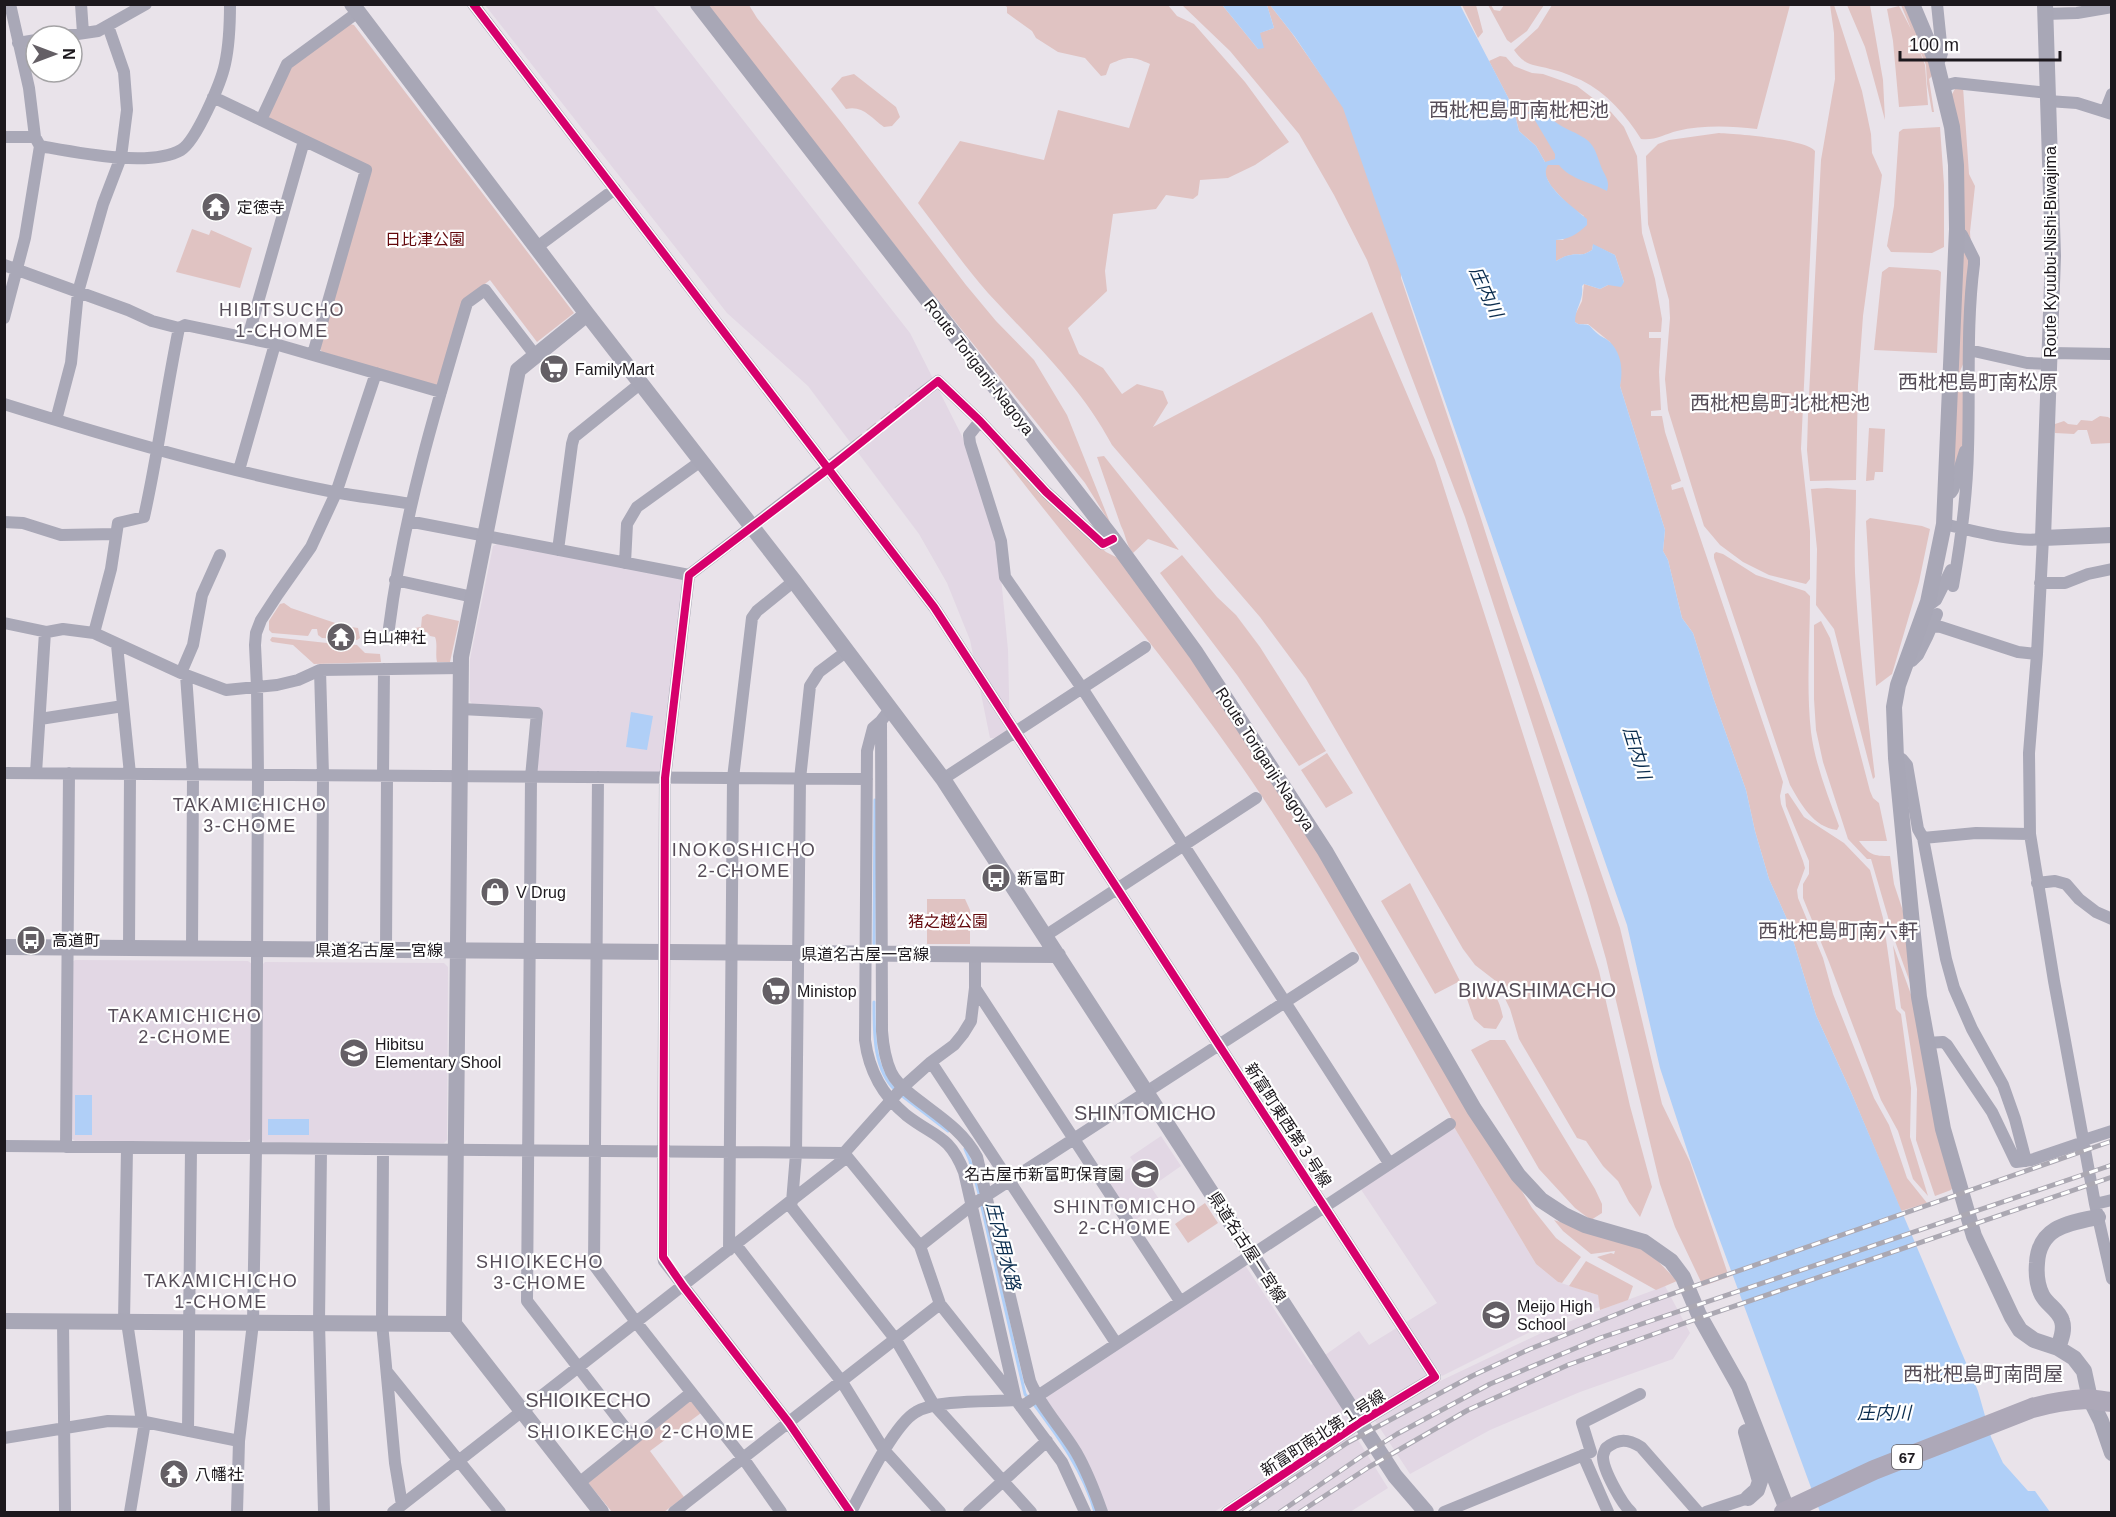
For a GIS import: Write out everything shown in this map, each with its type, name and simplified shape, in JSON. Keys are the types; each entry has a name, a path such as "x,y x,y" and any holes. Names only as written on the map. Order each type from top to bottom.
{"main road":[{"name":"67","path":"1786,1512 1874,1470 2032,1408 2051,1402 2101,1401"}],"street":[{"path":"4,318 10,267 25,238 37,141 29,88 13,36 10,4"},
{"path":"81,4 82,24"},
{"path":"84,33 98,31 146,4"},
{"path":"4,137 37,141 88,155 161,157 182,149 197,130 213,98 225,65 230,4"},
{"name":"新富町東西第３号線","path":"474,4 934,607 1435,1377"},
{"name":"Route Toriganji-Nagoya","path":"698,4 1113,539 1196,653 1325,851 1474,1109 1518,1175 1541,1200 1564,1215 1585,1225 1644,1242 1671,1261 1683,1277 1699,1315 1739,1386 1786,1512"},
{"path":"1912,4 1936,61 1952,127 1957,234 1945,493 1950,525 1932,608 1907,660 1898,685 1894,706 1896,756 1914,954 1943,1130 1974,1236 2020,1330 2034,1340 2058,1348 2073,1358 2084,1371 2101,1401 2101,1421 2112,1452"},
{"path":"1936,61 1940,59 1942,53 1937,4"},
{"path":"2045,9 2078,13 2112,7"},
{"path":"261,120 287,64 355,8 847,651 886,715 943,779 1058,956"},
{"name":"Route Kyuubu-Nishi-Biwajima","path":"2043,538 2053,256 2045,9"},
{"path":"56,420 71,363 78,292 104,204 121,157 127,110 124,72 108,26"},
{"path":"1943,86 1955,83 2048,97 2108,113 2112,94"},
{"path":"213,98 366,170 313,354"},
{"path":"248,337 304,141"},
{"path":"537,247 615,189"},
{"path":"1953,586 1962,534 1968,449 1969,354 1974,259 1962,236 1957,234"},
{"path":"10,267 152,321 248,337 441,392"},
{"path":"389,628 395,580 411,504 466,303 485,290 535,355"},
{"path":"587,314 521,367 516,376 461,657 454,1324 601,1512"},
{"path":"94,633 111,569 118,523 144,517 179,327"},
{"path":"239,470 275,344"},
{"path":"1969,354 2027,363 2050,358 2112,354"},
{"path":"1950,385 1956,385 1969,354"},
{"path":"237,1512 239,1441 253,1323 258,775 256,633 261,621 311,547 336,493 376,373"},
{"path":"921,394 938,381 980,421 1046,492 1103,544 1113,539"},
{"path":"558,550 574,437 641,383"},
{"path":"4,404 106,436 239,470 336,493 411,504"},
{"path":"980,421 969,435 970,443 1001,542 1005,576 1082,688 1389,1163"},
{"path":"856,446 689,575 665,778 663,1152 663,1257 682,1286 789,1423 851,1512 884,1450 914,1412 934,1405 1027,1401 1450,1124"},
{"path":"1945,493 1953,490 1962,456 1968,449"},
{"path":"625,563 627,524 637,507 701,461"},
{"path":"408,521 689,575"},
{"path":"4,522 23,523 61,535 116,534"},
{"path":"1950,525 2021,539 2112,535"},
{"path":"2043,538 2037,654 2028,753 2030,834 2096,1211 2112,1279"},
{"path":"192,949 193,774 183,674 193,645 202,595 220,555"},
{"path":"1907,660 1912,661 1918,655 1932,627 1932,603 1956,566"},
{"path":"2040,583 2065,583 2088,574 2112,569"},
{"path":"395,580 473,597"},
{"path":"794,581 757,611 752,618 733,778 730,1153 733,1247 842,1382 884,1450 940,1512"},
{"path":"4,623 45,632 63,628 94,633 183,674 226,690 298,680 320,670 461,668"},
{"path":"1932,627 1941,627 2018,652 2037,654"},
{"path":"36,773 45,632"},
{"path":"117,645 130,774 129,948"},
{"path":"943,779 1145,647"},
{"path":"847,651 819,672 810,686 800,779 796,1154 790,1203 896,1340 934,1405 1030,1512"},
{"path":"384,669 386,950"},
{"path":"320,670 323,775 322,950"},
{"path":"40,719 123,706"},
{"path":"461,709 537,713 531,777 526,1301 633,1438"},
{"path":"886,715 873,729 867,751 874,954 883,1044 897,1094 907,1115 941,1136 950,1147 979,1201 1011,1298 1030,1381 1027,1401"},
{"path":"886,715 874,954 865,1040 867,1058 875,1077 897,1094 947,1122 971,1144 977,1157 979,1201 1027,1401 1047,1441 1062,1462 1085,1512"},
{"path":"1896,756 1907,765 1918,829 1923,838 1954,988 1966,1017 2003,1086 2026,1161"},
{"path":"4,773 867,779"},
{"path":"66,1147 69,773"},
{"path":"598,777 594,1265 743,1458 781,1512"},
{"path":"1045,936 1256,798"},
{"path":"1923,838 1976,833 2030,834"},
{"path":"2037,883 2055,881 2066,884 2079,899 2096,912 2112,919"},
{"name":"県道名古屋一宮線","path":"4,947 1058,956 1395,1476 1426,1512"},
{"path":"400,1509 790,1203 846,1155 897,1094 931,1062 954,1045 971,1022 975,988 975,955"},
{"path":"920,1246 979,1201 1353,958"},
{"path":"975,988 1180,1301"},
{"path":"1927,1043 1943,1041 1947,1045 1992,1112 2016,1162 2026,1161 2112,1131"},
{"path":"931,1062 1116,1343"},
{"path":"4,1146 846,1155 920,1246 940,1304 1075,1451 1088,1475 1102,1512"},
{"path":"127,1148 126,1322 143,1422 130,1512"},
{"path":"188,1431 190,1148"},
{"path":"321,1150 319,1323 324,1512"},
{"path":"383,1150 382,1323 400,1509"},
{"path":"2058,1348 2063,1323 2060,1316 2045,1302 2040,1292 2037,1272 2038,1250 2043,1240 2061,1227 2096,1211 2112,1200"},
{"path":"674,1512 690,1508 743,1458 940,1304"},
{"path":"4,1321 454,1324"},
{"path":"63,1322 65,1512"},
{"path":"387,1373 500,1512"},
{"name":"新富町南北第１号線","path":"1227,1512 1360,1422 1435,1377"},
{"path":"579,1483 691,1393"},
{"path":"1444,1512 1591,1452 1582,1423 1640,1394"},
{"path":"1706,1512 1748,1498 1757,1490 1760,1481 1744,1427 1747,1411"},
{"path":"4,1438 108,1421 143,1422 239,1441"},
{"path":"1626,1511 1603,1456 1606,1448 1621,1440 1631,1441 1641,1447 1698,1512"},
{"path":"969,1512 1047,1441"},
{"path":"1583,1455 1608,1512"}],"shaded area":[{"path":"485,5 653,5 910,333 972,456 998,546 1008,650 1010,739 990,738 970,640 947,583 919,534 808,386 727,313"},
{"path":"497,544 681,578 683,582 662,770 659,773 540,773 537,770 543,719 538,712 473,705 470,701 470,659 493,546"},
{"path":"75,960 248,961 252,964 250,1139 247,1141 75,1141 71,1138 71,963"},
{"name":"Hibitsu Elementary Shool","path":"265,962 444,963 448,967 447,1140 444,1143 264,1142 260,1139 261,966"},
{"name":"Meijo High School","path":"1454,1127 1536,1264 1558,1282 1598,1295 1600,1307 1550,1322 1442,1376 1437,1368 1214,1512 1105,1512 1047,1401 1047,1395 1245,1265 1311,1365 1359,1331 1369,1345 1437,1303 1360,1188"},
{"name":"名古屋市新富町保育園","path":"1161,1136 1181,1166 1151,1187 1161,1202 1134,1221 1108,1183 1135,1164 1130,1157"},
{"path":"1665,1286 1690,1333 1673,1359 1580,1392 1490,1430 1410,1474 1374,1419 1438,1382 1552,1328"},
{"path":"1353,1432 1388,1488 1350,1512 1236,1512"}],"green space":[{"path":"1217,4 1223,6 1258,49 1259,33 1274,28 1267,5 1270,5 1351,118 1401,260 1401,278 1510,609 1620,928 1662,1104 1690,1162 1729,1277 1703,1286 1675,1227 1660,1184 1606,959 1588,896 1465,517 1367,260 1334,195 1299,134 1230,51 1182,5"},
{"path":"707,5 749,5 966,285 996,321 1034,360 1067,415 1111,525 1085,483 929,289"},
{"path":"1004,5 1168,5 1177,16 1194,24 1245,82 1289,142 1255,165 1228,178 1200,180 1198,195 1193,199 1166,195 1156,209 1113,214 1105,271 1107,291 1068,328 1079,354 1103,368 1122,394 1137,384 1163,391 1168,403 1153,427 1372,312 1435,460 1599,971 1630,1106 1652,1187 1640,1217 1618,1181 1603,1166 1586,1141 1577,1138 1519,1039 1510,1009 1497,982 1475,965 1463,949 1306,679 1260,617 1112,445 1071,383 988,293 918,203 960,141 1044,160 1058,110 1129,128 1150,64 1134,58 1126,58 1110,64 1106,75 1101,76 1085,58 1058,52 1036,38 1032,31 1007,13 1007,7"},
{"path":"1462,5 1476,5 1483,32 1478,38"},
{"path":"1488,5 1500,11 1504,5 1544,5 1527,31 1511,43 1507,40"},
{"path":"1552,5 1790,5 1757,129 1707,127 1641,139 1622,113 1599,91 1566,74 1526,62 1514,50 1538,28"},
{"path":"1830,5 1834,5 1862,91 1871,134 1872,153 1882,175 1863,316 1858,385 1856,480 1810,481 1807,450 1808,415 1821,160 1835,79 1834,33"},
{"path":"1847,5 1870,5 1883,80 1885,120 1865,47"},
{"path":"1901,5 1906,5 1934,74 1929,79 1934,112 1932,112 1927,84 1926,65"},
{"path":"1899,6 1912,31 1925,65 1928,105 1899,107 1893,41 1887,9"},
{"name":"日比津公園","path":"350,24 354,25 574,313 537,342 490,280 463,301 438,386 322,352 320,349 371,168 267,118 291,67"},
{"path":"1500,56 1506,57 1514,66 1577,86 1611,112 1624,127 1637,156 1642,233 1655,279 1662,319 1661,332 1649,332 1649,338 1661,338 1659,372 1661,410 1651,411 1651,416 1662,416 1681,481 1671,485 1672,490 1683,487 1783,782 1781,804 1805,868 1797,890 1798,898 1823,958 1833,994 1874,1098 1889,1125 1907,1178 1927,1203 1901,1211 1816,1015 1786,917 1769,879 1746,790 1693,633 1682,618 1668,560 1663,551 1665,530 1620,386 1621,370 1610,342 1588,324 1575,322 1575,315 1582,301 1584,284 1600,289 1624,282 1615,255 1593,245 1592,250 1586,253 1569,255 1556,261 1556,240 1563,240 1584,216 1569,206 1551,186 1545,175 1545,162 1536,146 1519,131 1513,107 1489,61"},
{"path":"854,74 896,107 900,117 892,126 884,127 871,116 857,109 846,109 831,89 842,77"},
{"path":"1956,87 1963,87 1969,174 1975,186 1970,232 1971,247 1962,230 1951,96"},
{"path":"1940,127 1944,185 1944,247 1932,253 1891,252 1887,246 1894,206 1899,132 1903,129"},
{"path":"1719,133 1785,140 1815,151 1801,449 1810,531 1810,579 1806,584 1769,575 1743,562 1720,545 1704,526 1668,410 1665,379 1670,318 1669,300 1648,224 1646,156 1658,144 1669,140"},
{"path":"192,229 209,235 211,230 252,248 240,288 176,272"},
{"path":"1963,243 1972,260 1968,353 1957,378"},
{"path":"1889,267 1941,272 1937,353 1874,350 1882,272"},
{"path":"1967,363 1967,445 1952,481 1957,389"},
{"path":"2100,416 2111,419 2111,443 2091,444 2087,430 2078,430 2074,434 2055,433 2055,424 2064,421 2077,425 2081,420 2092,421"},
{"path":"1869,428 1885,429 1883,472 1875,472 1874,480 1866,481"},
{"path":"986,435 1106,552 1118,558 1171,627 1321,856 1532,1208 1556,1238 1581,1257 1562,1283 1536,1264 1454,1127 1450,1115 1329,904 1251,780 1154,648"},
{"path":"1104,456 1179,550 1148,539 1133,553 1127,543 1097,457"},
{"path":"1811,489 1856,490 1856,598 1875,777 1873,779 1834,629 1816,605 1817,549"},
{"path":"1870,518 1930,529 1919,582 1892,674 1876,686 1866,521"},
{"path":"1716,552 1756,575 1805,591 1810,596 1808,681 1811,732 1826,792 1839,826 1837,830 1814,819 1803,807 1790,785 1714,558"},
{"path":"1182,555 1217,597 1236,615 1260,647 1326,751 1299,766 1237,675 1160,573"},
{"path":"284,603 291,608 344,626 358,628 360,638 357,640 322,638 318,635 317,629 312,629 308,636 272,633 269,630 269,621 280,604"},
{"path":"427,614 459,621 450,662 437,662 435,637 430,636 427,632 413,631 421,627 422,617"},
{"path":"1821,621 1830,638 1870,791 1879,803 1887,841 1859,841 1872,854 1890,856 1894,884 1903,911 1913,991 1895,941 1871,859 1867,859 1848,839 1823,762 1816,730 1814,699 1814,625"},
{"path":"272,637 357,645 365,653 380,654 381,662 314,664 293,645 272,642 270,640"},
{"path":"1327,753 1353,793 1326,808 1301,770"},
{"path":"1788,793 1804,817 1844,843 1870,870 1883,918 1896,1009 1901,1014 1911,1088 1910,1137 1928,1196 1913,1179 1898,1131 1881,1100 1803,898 1803,884 1809,874 1809,861 1786,806 1785,794"},
{"path":"1410,883 1460,981 1435,994 1381,901"},
{"name":"猪之越公園","path":"927,899 965,899 970,910 970,944 927,944"},
{"path":"1893,945 1917,1011 1953,1187 1935,1196 1916,1140 1917,1089 1905,1012 1901,1008"},
{"path":"1479,982 1496,996 1500,1005 1503,1017 1496,1029 1484,1028 1474,1019 1467,999 1471,988"},
{"path":"1490,1040 1505,1040 1595,1189 1602,1204 1602,1213 1591,1220 1575,1208 1539,1169 1471,1050"},
{"path":"1205,1203 1218,1223 1188,1243 1175,1224"},
{"path":"1554,1220 1638,1247 1657,1260 1677,1281 1656,1290 1597,1257 1614,1254 1615,1251 1591,1254 1563,1231"},
{"path":"1586,1261 1633,1286 1628,1300 1600,1310 1598,1295 1569,1286"},
{"path":"686,1402 692,1402 701,1413 650,1451 684,1497 664,1512 612,1512 589,1484 589,1479"}],"water":[{"path":"1219,5 1267,5 1274,28 1260,33 1264,48 1258,49 1223,6"},
{"name":"庄内川","path":"1270,5 1460,5 1513,107 1519,131 1536,146 1545,162 1555,159 1555,154 1533,117 1528,113 1530,110 1545,115 1587,140 1594,148 1607,180 1607,191 1575,177 1559,165 1548,165 1546,172 1552,187 1587,219 1587,225 1576,234 1556,240 1556,261 1574,254 1588,252 1592,250 1593,244 1615,255 1624,282 1621,287 1608,285 1600,289 1584,284 1575,322 1590,326 1614,347 1619,357 1620,386 1665,530 1663,551 1668,560 1682,618 1693,633 1746,790 1769,879 1786,917 1816,1015 1978,1391 1991,1437 2003,1463 2028,1491 2035,1491 2050,1512 1820,1512 1691,1162 1660,1068 1627,925 1343,108 1295,37"},
{"path":"631,712 653,716 647,750 626,747"},
{"path":"75,1095 92,1095 92,1135 75,1135"},
{"path":"268,1119 309,1119 309,1135 268,1135"}],"waterway":[{"name":"庄内用水路","path":"874,944 875,800"},
{"name":"庄内用水路","path":"874,1002 876,1050 883,1072 896,1091"},
{"name":"庄内用水路","path":"901,1095 948,1131"},
{"name":"庄内用水路","path":"965,1149 980,1197"},
{"name":"庄内用水路","path":"981,1203 1025,1394 1028,1398"},
{"name":"庄内用水路","path":"1033,1403 1061,1441 1077,1469 1095,1512"}],"tunnel":[{"path":"856,446 921,394"}],"railway":[{"path":"1244,1512 1347,1443 1472,1376 1530,1349 1640,1305 2112,1141"},
{"path":"1280,1512 1397,1434 1490,1384 1600,1338 2112,1165"},
{"path":"1300,1512 1369,1467 1468,1410 1568,1365 2112,1177"}],"cycle path":[{"path":"473,4 934,607 1435,1377 1361,1422 1227,1512"},
{"path":"850,1512 789,1423 663,1257 665,778 689,575 828,469 938,381 980,421 1046,492 1103,544 1113,539"}],"place":[{"name":"定徳寺","path":"216,207"},
{"name":"FamilyMart","path":"554,369"},
{"name":"白山神社","path":"341,637"},
{"name":"新富町","path":"996,878"},
{"name":"V Drug","path":"495,892"},
{"name":"高道町","path":"31,940"},
{"name":"Ministop","path":"776,991"},
{"name":"Hibitsu Elementary Shool","path":"354,1053"},
{"name":"名古屋市新富町保育園","path":"1145,1174"},
{"name":"Meijo High School","path":"1496,1315"},
{"name":"八幡社","path":"174,1474"}],"district":[{"name":"西枇杷島町南枇杷池","path":"1519,110"},
{"name":"HIBITSUCHO 1-CHOME","path":"282,320"},
{"name":"西枇杷島町南松原","path":"1978,382"},
{"name":"西枇杷島町北枇杷池","path":"1780,403"},
{"name":"TAKAMICHICHO 3-CHOME","path":"250,815"},
{"name":"INOKOSHICHO 2-CHOME","path":"744,860"},
{"name":"西枇杷島町南六軒","path":"1838,931"},
{"name":"BIWASHIMACHO","path":"1537,990"},
{"name":"TAKAMICHICHO 2-CHOME","path":"185,1026"},
{"name":"SHINTOMICHO","path":"1145,1113"},
{"name":"SHINTOMICHO 2-CHOME","path":"1125,1217"},
{"name":"SHIOIKECHO 3-CHOME","path":"540,1272"},
{"name":"TAKAMICHICHO 1-CHOME","path":"221,1291"},
{"name":"西枇杷島町南問屋","path":"1983,1374"},
{"name":"SHIOIKECHO","path":"588,1400"},
{"name":"SHIOIKECHO 2-CHOME","path":"641,1432"}]}
